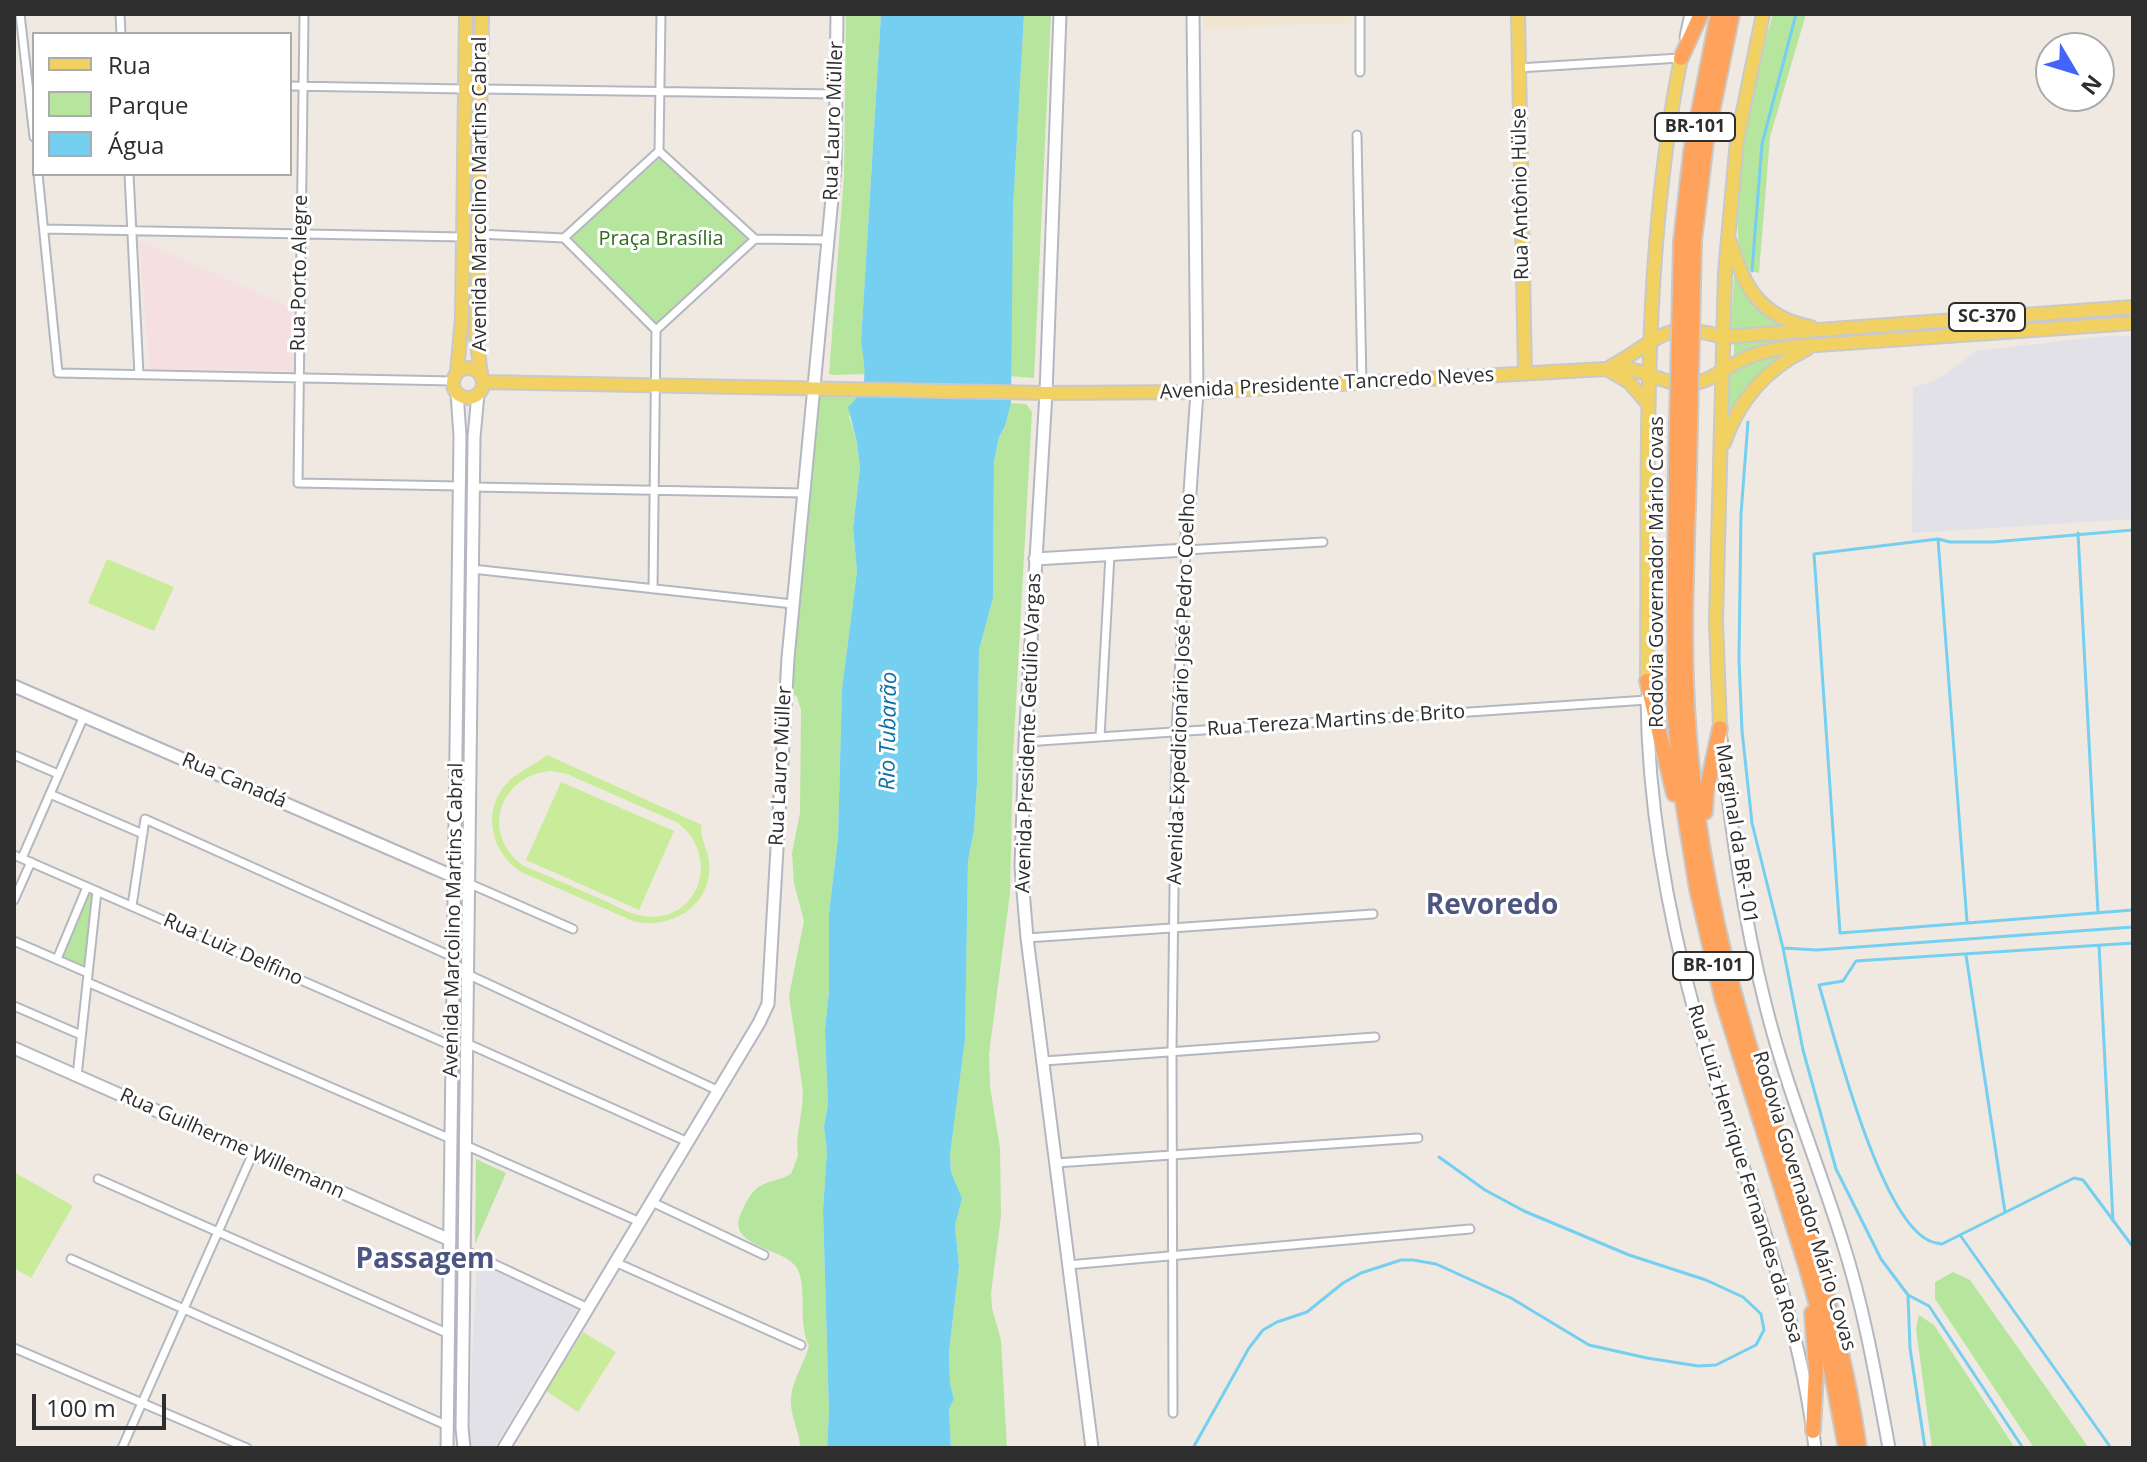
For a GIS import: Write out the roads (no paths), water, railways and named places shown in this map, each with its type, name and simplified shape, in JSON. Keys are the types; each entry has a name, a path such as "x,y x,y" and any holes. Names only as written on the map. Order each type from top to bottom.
{"highway":[{"path":"1681,58 1701,14"},
{"name":"Rodovia Governador Mário Covas","path":"1718,14 1691,152 1682,470 1673,621 1674,704 1681,790 1697,889 1722,998 1807,1269 1832,1365 1846,1448"},
{"name":"Rodovia Governador Mário Covas","path":"1688,241 1732,14"},
{"name":"Rodovia Governador Mário Covas","path":"1682,470 1687,705 1694,786 1708,877 1721,940 1745,1027 1832,1309 1859,1448"},
{"path":"1647,681 1697,889"},
{"path":"1708,877 1706,793 1720,728"},
{"path":"1807,1269 1816,1358 1813,1431"}],"main road":[{"name":"Avenida Marcolino Martins Cabral","path":"447,1448 459,486 456,382 461,333 466,14"},
{"name":"Avenida Marcolino Martins Cabral","path":"464,1448 473,487 475,425 481,383 476,336 482,14"},
{"name":"Rua Lauro Müller","path":"504,1448 768,1004 782,739 835,167 837,14"},
{"name":"Avenida Presidente Getúlio Vargas","path":"1060,14 1040,393 1021,867 1027,938 1092,1448"},
{"name":"Avenida Expedicionário José Pedro Coelho","path":"1186,550 1197,392 1193,14"},
{"name":"Rua Antônio Hülse","path":"1518,14 1525,374"},
{"path":"1691,14 1662,173 1651,374 1674,383 1687,384 1705,381 1723,372"},
{"path":"1720,728 1716,621 1727,231 1737,140 1763,14"},
{"path":"1727,231 1743,278 1761,303 1778,316 1800,325 1842,327"},
{"name":"SC-370","path":"1723,337 2133,307"},
{"name":"SC-370","path":"1723,372 1756,354 1789,347 2133,323"},
{"path":"1651,340 1683,330 1723,337"},
{"name":"Avenida Presidente Tancredo Neves","path":"1607,369 1651,340"},
{"path":"1720,454 1737,411 1761,380 1795,355 1828,344"},
{"path":"469,367 481,383 470,398 456,382 469,367"},
{"name":"Avenida Presidente Tancredo Neves","path":"481,383 1040,393 1197,392 1607,369 1634,369 1651,374"},
{"path":"1607,369 1635,388 1650,406"},
{"name":"Rua Luiz Henrique Fernandes da Rosa","path":"1651,374 1647,700 1649,769 1655,819 1678,943 1698,1023 1792,1325 1815,1448"},
{"path":"1035,559 1186,550"},
{"name":"Rua Canadá","path":"14,686 468,883"},
{"path":"457,704 471,704"},
{"name":"Marginal da BR-101","path":"1720,728 1729,815 1765,1003 1798,1113 1843,1242 1871,1350 1889,1448"},
{"name":"Rua Guilherme Willemann","path":"14,1048 450,1240"},
{"path":"451,1139 465,1145"}],"street":[{"path":"20,14 31,82"},
{"name":"Rua Porto Alegre","path":"304,14 298,483 459,486"},
{"path":"661,14 659,151 755,239 829,240"},
{"path":"1360,14 1360,72"},
{"path":"1518,68 1681,58"},
{"path":"292,86 465,89"},
{"path":"480,89 836,94"},
{"path":"1357,135 1362,385"},
{"path":"564,238 659,151"},
{"path":"38,176 58,373 456,382"},
{"path":"129,176 139,375"},
{"path":"44,229 463,237"},
{"path":"478,234 564,238 656,330 653,589"},
{"path":"656,330 755,239"},
{"path":"473,487 804,493"},
{"path":"1186,550 1323,542"},
{"name":"Avenida Expedicionário José Pedro Coelho","path":"1173,1413 1173,928 1176,731 1186,550"},
{"path":"1100,737 1110,555"},
{"path":"472,569 793,604"},
{"name":"Rua Tereza Martins de Brito","path":"1025,742 1647,700"},
{"path":"18,856 50,794 84,716"},
{"path":"14,755 58,774"},
{"path":"50,794 143,834"},
{"path":"132,906 145,819 453,957"},
{"name":"Rua Luiz Delfino","path":"18,856 452,1046"},
{"path":"14,900 31,862"},
{"path":"468,883 573,929"},
{"path":"57,959 87,887"},
{"path":"77,1076 97,891"},
{"path":"1027,938 1373,914"},
{"path":"14,941 451,1139"},
{"path":"467,974 719,1091"},
{"path":"14,1006 81,1035"},
{"path":"1044,1061 1375,1037"},
{"path":"466,1043 688,1142"},
{"path":"1056,1163 1418,1138"},
{"path":"465,1145 640,1222"},
{"path":"122,1448 253,1153"},
{"path":"98,1179 449,1334"},
{"path":"652,1202 764,1255"},
{"path":"1068,1265 1470,1229"},
{"path":"464,1250 588,1308"},
{"path":"71,1259 448,1426"},
{"path":"615,1262 801,1345"},
{"path":"14,1348 247,1448"}],"water":[{"name":"Rio Tubarão","path":"881,14 1024,14 1013,209 1011,403 994,462 993,598 979,650 977,784 968,861 965,1040 950,1155 951,1172 962,1198 955,1226 959,1266 949,1352 954,1399 949,1409 951,1448 827,1448 829,1412 823,1210 827,1151 824,1127 828,1104 825,1030 829,991 829,913 838,838 842,689 857,571 853,528 860,468 848,407 860,393 864,378 861,342"}],"waterway":[{"path":"1752,271 1762,144 1796,14"},
{"path":"1748,422 1741,514 1739,659 1742,731 1752,823 1783,948 1803,1050 1836,1169 1881,1259 1908,1295 1910,1348 1925,1448"},
{"path":"2133,530 1993,542 1938,539 1814,554 1840,933 2133,910"},
{"path":"2078,533 2098,913"},
{"path":"1938,539 1967,922"},
{"path":"1783,948 1817,950 2133,927"},
{"path":"2133,943 1856,961 1843,981 1819,985 1848,1084 1877,1165 1894,1200 1912,1226 1930,1241 1942,1244 2074,1178 2083,1180 2133,1247"},
{"path":"2099,945 2113,1221"},
{"path":"1966,955 2005,1212"},
{"path":"1193,1448 1249,1348 1263,1330 1307,1312 1343,1283 1361,1273 1401,1260 1436,1264 1511,1298 1589,1345 1698,1366 1716,1365 1756,1345 1764,1330 1761,1314 1743,1297 1706,1280 1629,1255 1524,1211 1485,1190 1439,1157"},
{"path":"1960,1235 2111,1448"},
{"path":"1908,1295 1929,1306 2023,1448"}],"district":[{"name":"Revoredo","path":"1492,906"},
{"name":"Passagem","path":"425,1260"}],"park label":[{"name":"Praça Brasília","path":"661,239"}]}
